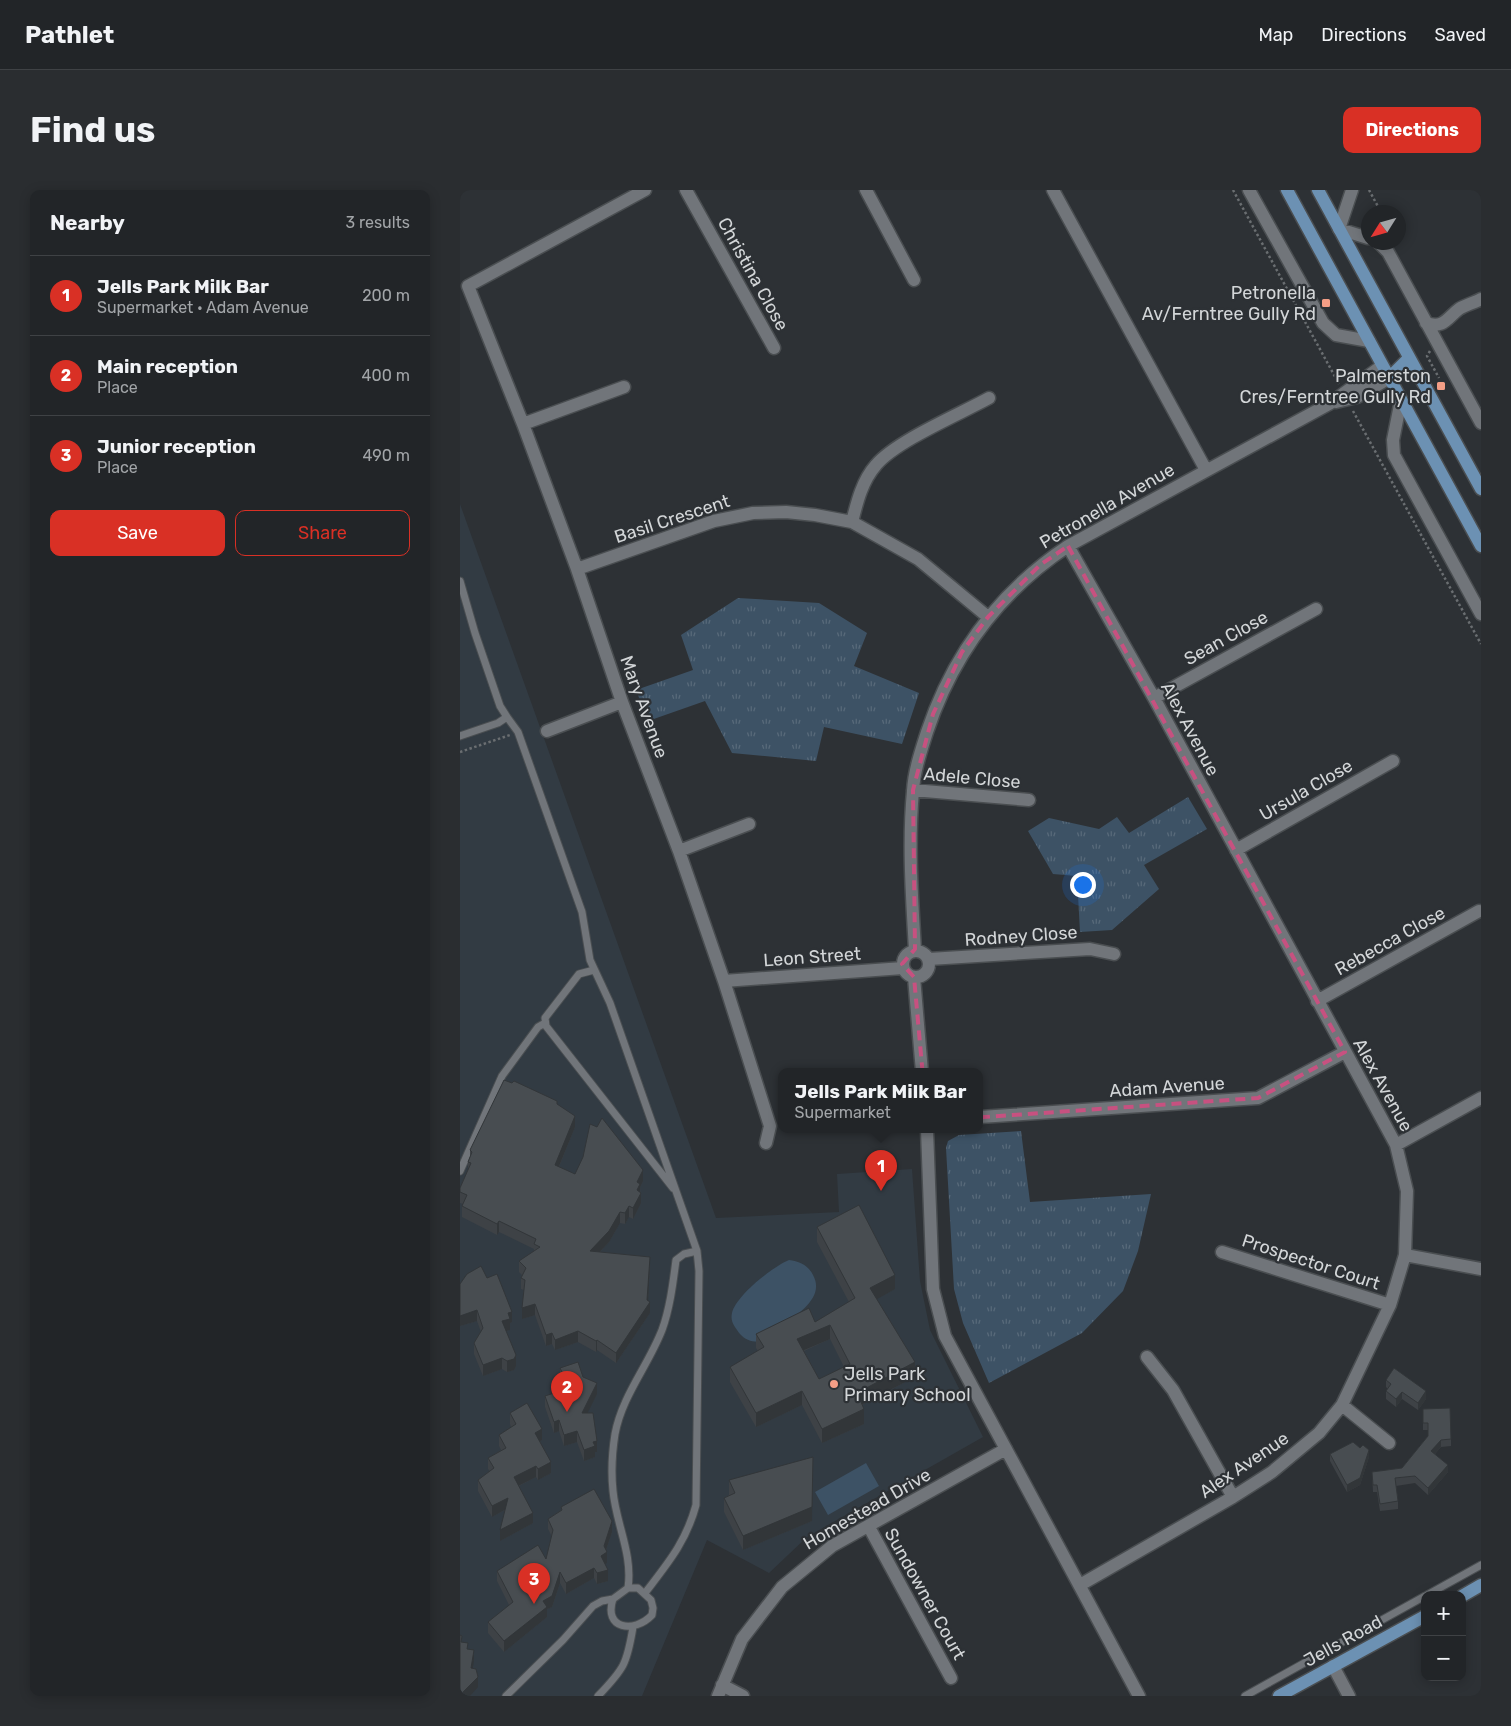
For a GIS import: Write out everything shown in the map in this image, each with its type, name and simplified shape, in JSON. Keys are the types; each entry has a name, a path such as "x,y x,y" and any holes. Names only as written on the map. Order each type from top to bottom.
{"main road":[{"path":"1287,190 1481,546"},
{"path":"1318,190 1481,489"},
{"path":"1382,366 1409,358"},
{"path":"1389,378 1409,358"},
{"path":"1466,1594 1481,1586"},
{"name":"Jells Road","path":"1279,1696 1421,1618"}],"street":[{"name":"Mary Avenue","path":"645,190 468,286 578,569 622,702 679,851 724,981 770,1126 766,1143"},
{"name":"Christina Close","path":"686,190 774,348"},
{"path":"866,190 914,280"},
{"path":"1053,190 1206,470"},
{"path":"1249,190 1323,323 1336,335 1369,341"},
{"path":"1352,190 1339,229 1361,236"},
{"path":"1386,250 1481,423"},
{"path":"1426,323 1441,324 1451,319 1460,308 1467,307 1481,299"},
{"name":"Petronella Avenue","path":"915,950 911,850 913,790 918,759 945,685 962,652 988,617 1040,565 1068,546 1346,396 1382,366"},
{"name":"Petronella Avenue","path":"1346,396 1357,397 1389,378"},
{"path":"523,424 624,387"},
{"path":"852,522 859,497 867,479 875,465 890,451 990,398"},
{"path":"1401,400 1393,440 1394,455 1481,614"},
{"name":"Basil Crescent","path":"578,569 714,521 753,513 786,512 852,522 918,559 988,617"},
{"name":"Alex Avenue","path":"1068,546 1154,698 1396,1145 1407,1191 1405,1255 1390,1305 1342,1405 1319,1433 1272,1472 1233,1498 1080,1585"},
{"name":"Sean Close","path":"1154,698 1316,609"},
{"path":"547,731 622,702"},
{"name":"Ursula Close","path":"1236,850 1393,761"},
{"name":"Adele Close","path":"913,790 1029,800"},
{"path":"679,851 749,824"},
{"name":"Rebecca Close","path":"1318,1001 1479,911"},
{"name":"Rodney Close","path":"929,959 1090,948 1114,954"},
{"path":"915,950 926,954 929,959 926,973 914,977 906,973 903,968 905,956 915,950"},
{"name":"Leon Street","path":"724,981 903,968"},
{"path":"914,977 922,1068"},
{"name":"Adam Avenue","path":"983,1117 1258,1098 1345,1052"},
{"path":"1396,1145 1481,1098"},
{"path":"927,1133 933,1289 944,1336 1139,1696"},
{"name":"Prospector Court","path":"1222,1252 1390,1305"},
{"path":"1405,1255 1481,1268"},
{"path":"1147,1357 1173,1390 1233,1498"},
{"path":"1342,1405 1389,1443"},
{"name":"Homestead Drive","path":"720,1691 742,1639 782,1587 832,1546 1006,1449"},
{"name":"Sundowner Court","path":"869,1527 951,1678"},
{"path":"1333,1666 1349,1696"},
{"path":"720,1691 743,1696"}],"lane":[{"path":"460,581 475,633 500,706 518,732 582,912 594,970 610,1003 697,1251 699,1271 696,1505 690,1529 678,1550 645,1593"},
{"path":"460,736 498,723 506,717"},
{"path":"594,970 579,974 545,1018 545,1023 677,1193"},
{"path":"460,1171 502,1076 538,1027 545,1023"},
{"path":"628,1588 630,1575 628,1554 613,1492 612,1460 616,1434 621,1412 662,1330 673,1289 676,1260 684,1254 697,1251"},
{"path":"1433,1591 1481,1565"},
{"path":"506,1696 563,1640 593,1606 613,1598 628,1588 638,1588 651,1600 652,1615 647,1621 634,1627 623,1626 616,1622 610,1607 613,1598"},
{"path":"1245,1696 1421,1598"},
{"path":"598,1696 620,1673 626,1663 634,1627"}],"path":[{"path":"1233,190 1481,644"},
{"path":"1369,190 1377,205"},
{"path":"460,752 518,732"}],"highlighted area":[{"path":"1068,546 1345,1052 1258,1098 927,1121 914,977 902,964 915,949 913,790 933,714 962,652 988,617 1040,565"}],"shaded area":[{"path":"460,504 716,1218 839,1212 837,1174 912,1169 920,1281 930,1330 983,1437 807,1537 769,1573 707,1540 642,1696 460,1696"}],"green space":[{"path":"738,598 819,603 867,633 854,666 919,693 902,744 824,727 816,761 732,753 705,701 648,721 636,690 693,670 681,635"},
{"path":"1188,797 1207,829 1144,865 1159,889 1112,930 1080,932 1077,876 1053,874 1028,831 1049,818 1099,829 1117,817 1129,833"},
{"path":"1021,1131 1030,1202 1151,1194 1138,1251 1123,1291 1082,1333 989,1383 963,1323 954,1289 946,1148 948,1141 959,1135"},
{"path":"789,1260 803,1264 813,1275 816,1290 813,1297 803,1310 769,1339 757,1342 745,1338 732,1322 732,1313 735,1306 756,1283 773,1269"},
{"path":"866,1463 879,1486 828,1515 815,1492"}],"building":[{"path":"504,1080 512,1083 514,1081 557,1101 557,1104 575,1116 555,1165 575,1174 583,1157 590,1124 597,1127 602,1118 643,1170 637,1182 640,1184 637,1190 641,1193 633,1208 629,1206 625,1213 620,1212 609,1231 590,1251 650,1257 647,1300 650,1302 616,1353 597,1340 578,1331 555,1340 552,1333 546,1335 535,1304 522,1308 525,1280 521,1278 526,1268 519,1261 540,1247 534,1244 536,1239 499,1221 497,1224 462,1206 467,1195 460,1192 460,1188 471,1163 468,1162 472,1152 470,1150"},
{"path":"859,1205 895,1275 870,1288 915,1362 857,1393 864,1409 822,1429 802,1391 756,1413 730,1367 764,1347 756,1334 809,1308 815,1322 855,1298 817,1227","holes":["830,1325 850,1364 819,1379 797,1339"]},
{"path":"481,1266 487,1278 497,1274 512,1312 508,1313 510,1319 502,1321 516,1355 514,1359 507,1361 502,1358 483,1365 474,1343 483,1328 477,1310 460,1316 460,1284 467,1274"},
{"path":"578,1362 583,1377 597,1383 582,1413 593,1413 597,1441 593,1442 595,1446 584,1450 577,1431 564,1435 559,1420 554,1422 545,1396 554,1393 563,1374 560,1368"},
{"path":"1394,1368 1426,1391 1418,1403 1402,1392 1396,1399 1386,1391 1391,1384 1386,1380"},
{"path":"527,1403 542,1429 535,1433 551,1462 538,1469 536,1466 514,1477 533,1513 500,1530 508,1498 492,1506 478,1480 494,1468 488,1458 506,1448 499,1435 516,1424 510,1413"},
{"path":"1450,1408 1451,1439 1441,1440 1431,1451 1448,1465 1428,1488 1415,1476 1395,1478 1398,1501 1380,1504 1377,1485 1373,1485 1372,1472 1402,1468 1428,1436 1428,1423 1423,1423 1423,1409"},
{"path":"1353,1442 1360,1448 1363,1445 1369,1450 1360,1478 1347,1485 1330,1454"},
{"path":"813,1457 812,1507 743,1536 724,1498 735,1493 729,1480"},
{"path":"594,1489 612,1521 604,1546 607,1552 601,1556 608,1570 597,1573 594,1568 566,1583 560,1572 552,1596 543,1601 547,1607 504,1641 488,1622 513,1602 497,1571 538,1545 546,1559 553,1530 548,1519 562,1510 561,1507"},
{"path":"460,1635 462,1636 461,1642 468,1643 467,1649 474,1650 471,1668 476,1669 478,1677 460,1695"}],"place":[{"name":"Petronella Av/Ferntree Gully Rd","path":"1326,303"},
{"name":"Palmerston Cres/Ferntree Gully Rd","path":"1441,386"},
{"name":"Jells Park Milk Bar","path":"881,1191"},
{"name":"Jells Park Primary School","path":"834,1384"},
{"name":"Main reception","path":"567,1412"},
{"name":"Junior reception","path":"534,1604"}]}
